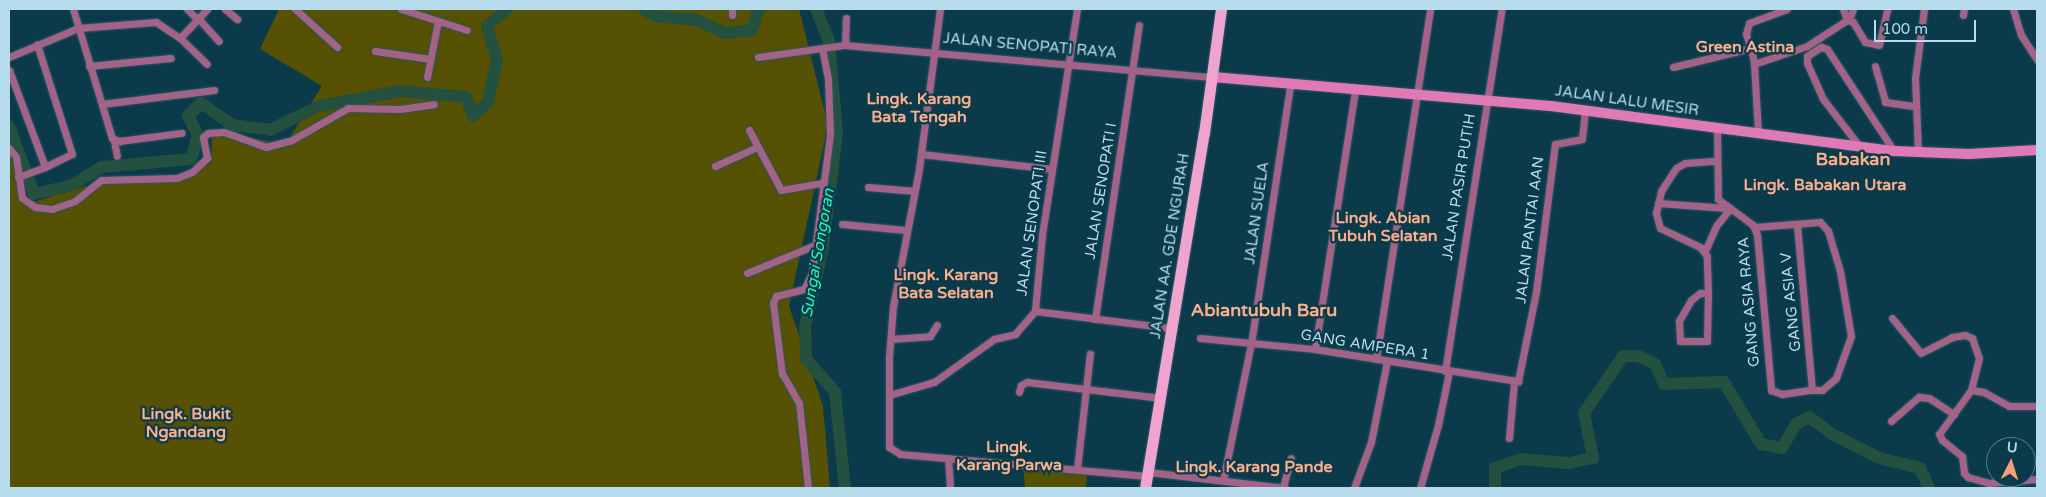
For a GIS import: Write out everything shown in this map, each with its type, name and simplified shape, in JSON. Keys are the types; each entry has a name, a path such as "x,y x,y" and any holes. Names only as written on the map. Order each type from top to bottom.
{"main road":[{"name":"JALAN AA. GDE NGURAH","path":"1145,488 1212,77 1221,9"}],"street":[{"path":"73,9 117,156"},
{"path":"187,9 219,41"},
{"path":"180,38 207,9"},
{"path":"225,9 237,19"},
{"path":"295,9 336,48"},
{"path":"401,9 468,30"},
{"path":"940,9 921,154 906,230 891,338 887,437 889,447 895,453 1223,480 1284,488 1291,458"},
{"name":"JALAN SENOPATI III","path":"1077,9 1052,169 1035,311 1170,328"},
{"path":"1376,359 1430,9"},
{"name":"JALAN PASIR PUTIH","path":"1420,488 1438,425 1486,102 1502,9"},
{"path":"1758,133 1754,64 1746,30 1749,23 1787,9"},
{"path":"1843,9 1848,20 1865,42 1877,45 1880,43 1887,9"},
{"path":"1754,64 1798,50 1848,20 1853,9"},
{"path":"1918,152 1915,106 1916,60 1924,9"},
{"path":"2013,9 2021,35 2037,60"},
{"path":"842,45 846,18"},
{"path":"427,77 438,21"},
{"path":"9,57 78,28 156,22 180,38 207,64"},
{"name":"JALAN SENOPATI I","path":"1095,319 1140,25"},
{"path":"20,176 45,167 72,152 37,44"},
{"name":"JALAN SENOPATI RAYA","path":"758,56 824,49 842,45 1134,68 1212,77"},
{"path":"1860,147 1823,99 1806,59 1814,50 1822,47 1827,49 1894,151"},
{"path":"1673,67 1751,48"},
{"path":"808,488 799,403 782,374 773,303 776,296 808,286 817,244 822,183 828,154 830,120 824,49"},
{"path":"375,51 430,59"},
{"path":"89,66 171,58"},
{"path":"1875,66 1886,103 1915,106"},
{"path":"9,70 45,167"},
{"name":"JALAN LALU MESIR","path":"1212,77 1290,85 1417,94 1585,111 1894,151 1968,154 2037,150"},
{"name":"JALAN SUELA","path":"1223,480 1251,344 1290,85"},
{"path":"102,104 214,90"},
{"path":"1315,349 1355,90"},
{"path":"9,148 16,157 22,198 35,207 52,209 75,201 101,180 177,178 192,172 207,158 203,137 208,133 224,132 266,147 292,140 348,108 400,108 434,104"},
{"name":"JALAN PANTAI AAN","path":"1514,382 1521,376 1536,292 1555,144 1582,139 1585,111"},
{"path":"1717,129 1717,195 1728,209"},
{"path":"749,130 783,191 822,183"},
{"path":"114,141 181,133"},
{"path":"715,166 757,147"},
{"path":"921,154 1052,169"},
{"path":"1705,251 1657,224 1658,203 1676,168 1685,163 1716,161"},
{"path":"868,187 915,190"},
{"path":"1658,203 1728,209"},
{"path":"1708,293 1695,296 1687,306 1679,321 1680,341 1707,341 1708,293 1705,251 1716,226 1728,209"},
{"name":"GANG ASIA RAYA","path":"1728,209 1755,227 1771,390 1782,394 1812,390"},
{"path":"1755,227 1820,222 1828,231 1839,266 1851,336 1835,380 1826,389 1812,390"},
{"path":"842,224 906,230"},
{"name":"GANG ASIA V","path":"1797,224 1812,390"},
{"path":"746,273 817,244"},
{"path":"889,395 934,382 994,339 1015,334 1035,311"},
{"path":"1892,318 1921,353 1952,337 1961,335 1972,338 1979,358 1971,390 1940,432 1944,442 1962,456 1965,476 1986,486"},
{"path":"891,338 925,338 933,334 937,325"},
{"name":"GANG AMPERA 1","path":"1200,338 1315,349 1514,382"},
{"path":"1077,469 1084,387 1090,354"},
{"path":"1354,488 1371,442 1387,361"},
{"path":"1019,392 1021,385 1027,382 1084,387 1161,398"},
{"path":"1509,438 1514,382"},
{"path":"1971,390 1984,392 2009,406 2037,406"},
{"path":"1891,421 1920,397 1929,398 1954,414"},
{"path":"948,458 950,488"}],"shaded area":[{"path":"279,9 799,9 828,125 789,306 823,406 830,488 9,488 9,147 27,204 106,180 181,176 211,162 212,129 285,145 322,86 260,49"},
{"path":"1023,467 1087,473 1086,488 1025,488"}],"waterway":[{"name":"Sungai Songoran","path":"9,126 34,194 72,185 102,167 191,159 198,135 188,116 201,103 232,125 270,130 319,106 401,91 466,97 473,116 488,102 497,59 487,26 507,9"},
{"name":"Sungai Songoran","path":"644,9 655,16 697,20 725,33 752,30 759,9"},
{"name":"Sungai Songoran","path":"816,9 829,41 837,133 823,247 805,327 806,359 835,392 845,488"},
{"path":"1495,488 1495,468 1521,459 1569,463 1593,458 1584,413 1623,356 1638,356 1655,364 1664,384 1724,382 1761,444 1782,448 1796,424 1809,417 1832,434 1879,458 1920,468 1929,488"}],"district":[{"name":"Green Astina","path":"1745,47"},
{"name":"Lingk. Karang Bata Tengah","path":"919,108"},
{"name":"Babakan","path":"1853,159"},
{"name":"Lingk. Babakan Utara","path":"1825,185"},
{"name":"Lingk. Abian Tubuh Selatan","path":"1383,227"},
{"name":"Lingk. Karang Bata Selatan","path":"946,284"},
{"name":"Abiantubuh Baru","path":"1264,310"},
{"name":"Lingk. Bukit Ngandang","path":"186,423"},
{"name":"Lingk. Karang Parwa","path":"1009,456"},
{"name":"Lingk. Karang Pande","path":"1254,467"}]}
